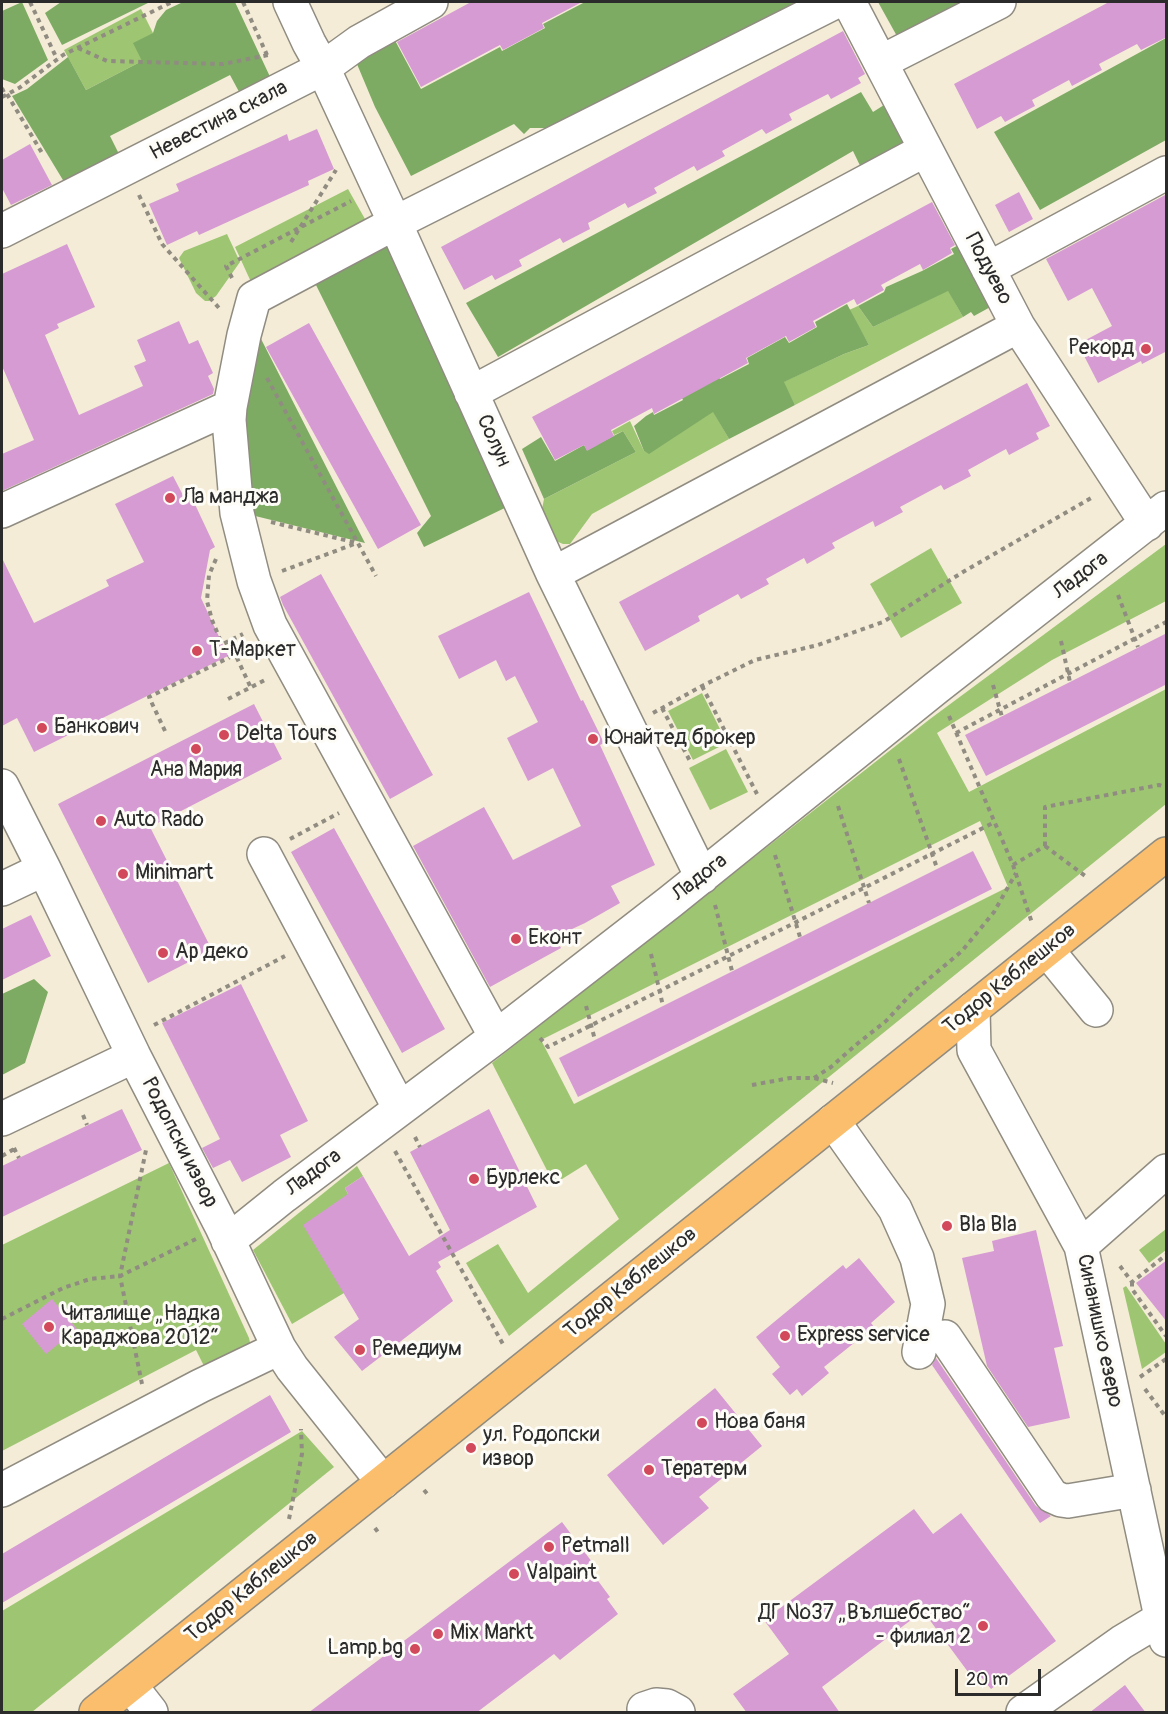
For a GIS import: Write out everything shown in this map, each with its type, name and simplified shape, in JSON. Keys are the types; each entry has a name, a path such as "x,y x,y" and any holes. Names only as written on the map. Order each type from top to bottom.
{"main road":[{"name":"Тодор Каблешков","path":"96,1713 973,1009 1040,938 1167,854"}],"street":[{"name":"Солун","path":"290,2 378,186 553,574 709,889"},
{"name":"Невестина скала","path":"2,231 323,69 359,42 431,2"},
{"path":"496,1037 270,625 254,581 240,524 229,420 244,335 254,298 395,223 835,2"},
{"name":"Подуево","path":"849,2 1018,326 1120,482 1157,516"},
{"path":"881,62 999,2"},
{"path":"471,393 925,150"},
{"path":"988,268 1167,173"},
{"path":"553,574 1018,326"},
{"path":"2,511 64,490 230,408"},
{"name":"Ладога","path":"225,1234 302,1182 407,1122 496,1037 709,889 771,821 936,688 1157,516"},
{"name":"Родопски извор","path":"2,786 130,1048 225,1234 279,1348 292,1368 383,1482"},
{"path":"264,854 407,1122"},
{"path":"2,889 44,869"},
{"path":"1040,938 1096,1010"},
{"name":"Синанишко езеро","path":"973,1009 974,1050 1081,1246 1134,1490 1154,1525 1164,1629"},
{"path":"2,1119 130,1048"},
{"path":"833,1121 895,1209 917,1257 928,1304 932,1344 1052,1496 1068,1501 1134,1490"},
{"path":"1081,1246 1167,1171"},
{"path":"2,1490 210,1380 279,1348"},
{"path":"1023,1713 1122,1642 1164,1629"},
{"path":"130,1685 151,1713"},
{"path":"644,1709 656,1705 667,1706 678,1713"}],"path":[{"path":"30,2 57,59"},
{"path":"5,95 19,88 57,59 172,2"},
{"path":"243,2 270,60"},
{"path":"77,48 107,61 223,64 268,55"},
{"path":"2,88 42,153"},
{"path":"289,245 337,168 354,135"},
{"path":"126,168 162,244 192,278"},
{"path":"249,316 226,266 378,186"},
{"path":"267,376 376,576"},
{"path":"628,726 755,660 818,645 883,622 963,572 1120,482"},
{"path":"165,731 149,697 230,657 212,620 207,600 210,575 217,555 228,544 240,524 358,543"},
{"path":"254,581 358,543"},
{"path":"1118,595 1138,647"},
{"path":"956,733 1167,622"},
{"path":"229,641 251,687"},
{"path":"1061,641 1070,682"},
{"path":"228,699 263,682"},
{"path":"993,685 1002,717"},
{"path":"702,686 771,821"},
{"path":"936,688 1013,865 1040,938"},
{"path":"662,708 691,763"},
{"path":"899,759 937,868"},
{"path":"1045,846 1045,807 1159,785 1167,788"},
{"path":"264,854 365,798"},
{"path":"838,806 869,903"},
{"path":"540,1038 548,1047 995,822"},
{"path":"1013,865 1045,846"},
{"path":"1045,846 1091,880"},
{"path":"776,855 800,937"},
{"path":"814,1078 831,1067 886,1021 912,993 962,951 994,912 1016,873"},
{"path":"709,889 732,972"},
{"path":"130,1048 311,942"},
{"path":"650,952 663,1006"},
{"path":"586,1002 595,1041"},
{"path":"752,1085 790,1078 814,1078 836,1084"},
{"path":"407,1122 420,1147"},
{"path":"141,1140 146,1150 120,1276 148,1413"},
{"path":"391,1145 505,1348"},
{"path":"2,1319 63,1288 90,1279 120,1276 225,1234"},
{"path":"1132,1282 1167,1255"},
{"path":"1120,1266 1132,1282 1132,1289 1167,1336"},
{"path":"1144,1374 1167,1359"},
{"path":"1141,1384 1167,1417"},
{"path":"288,1523 302,1454 301,1422"},
{"path":"424,1490 429,1496"},
{"path":"375,1528 380,1535"}],"green space":[{"path":"22,2 48,60 15,84 2,79 2,11"},
{"path":"61,2 150,2 62,45 45,13"},
{"path":"183,2 235,2 272,81 244,101 230,75 110,136 123,162 69,190 12,96 27,89 68,57 86,90 142,61 133,43 153,33 157,21 166,10"},
{"path":"585,2 833,2 557,128 530,128 524,134 514,124 411,176 375,107 354,57 391,33 421,89 500,47 502,51 545,28 543,24"},
{"path":"878,2 967,2 898,38"},
{"path":"141,9 153,33 142,61 86,90 64,50"},
{"path":"1166,38 1166,140 1040,210 994,132"},
{"path":"861,92 873,112 895,98 920,147 865,176 853,151 498,357 466,303"},
{"path":"348,189 365,219 366,231 257,295 235,247"},
{"path":"227,234 240,262 216,296 205,301 196,293 179,258 184,251"},
{"path":"392,236 513,504 424,547 417,533 431,516 312,277"},
{"path":"964,242 1003,300 974,316 971,312 963,317 948,291 873,327 858,306 884,292 886,287 954,254 951,249"},
{"path":"948,290 963,317 795,405 783,382 869,345 849,310 858,306 873,327"},
{"path":"847,304 869,345 784,382 795,405 729,439 713,412 649,454 644,451 634,426 646,416 653,412 654,415 683,400 680,394 717,374 720,379 749,364 747,358 785,337 789,343 817,327 815,322"},
{"path":"259,335 365,543 239,512 232,420"},
{"path":"713,411 729,439 592,514 570,544 554,540 541,514 544,499 636,452 623,431 614,435 612,431 630,421 644,451 649,453"},
{"path":"623,431 636,452 544,499 522,449 541,437 555,461 584,445 587,450"},
{"path":"1166,544 1166,601 1052,660 937,733 969,792 1166,689 1166,804 509,1336 466,1263 498,1244 528,1293 619,1219 586,1164 554,1184 492,1063 930,719","holes":["980,821 1008,887 574,1104 541,1040"]},
{"path":"931,548 962,603 901,638 870,584"},
{"path":"702,693 727,743 693,760 668,711"},
{"path":"726,749 748,792 710,810 689,768"},
{"path":"34,979 48,992 25,1063 2,1075 2,994"},
{"path":"169,1163 249,1338 251,1347 207,1372 196,1350 2,1451 2,1245"},
{"path":"357,1166 363,1176 345,1188 348,1194 344,1293 292,1324 253,1250"},
{"path":"1166,1229 1166,1250 1149,1263 1139,1250"},
{"path":"1126,1286 1166,1344 1166,1352 1142,1369 1123,1288"},
{"path":"302,1431 334,1467 32,1712 2,1712 2,1611"}],"building":[{"path":"471,2 582,2 542,23 544,28 503,50 500,45 421,87 397,42"},
{"path":"1109,2 1167,2 1167,37 1141,50 1137,44 1099,64 1102,70 1072,86 1069,80 1032,100 1035,106 1005,122 1001,116 977,129 954,84"},
{"path":"843,31 865,74 858,78 861,83 831,99 828,94 789,114 792,120 766,134 762,129 722,151 725,156 697,171 694,166 654,188 657,193 628,208 625,203 588,223 590,229 563,243 560,238 519,260 522,266 495,280 492,275 464,290 441,247"},
{"path":"317,129 334,169 308,181 309,185 199,235 197,231 167,245 149,204 179,191 176,184 287,134 289,141"},
{"path":"30,144 52,185 11,205 2,188 2,160"},
{"path":"1019,192 1033,219 1009,232 995,205"},
{"path":"1167,194 1167,351 1142,364 1141,361 1098,383 1078,344 1112,326 1092,288 1068,301 1046,259"},
{"path":"932,202 955,245 950,248 952,253 923,270 920,264 881,285 884,290 857,305 854,299 813,321 816,327 789,342 786,336 746,358 748,363 654,414 652,408 611,430 614,436 587,451 584,445 555,460 532,417"},
{"path":"67,244 95,307 57,324 59,328 45,335 79,415 143,386 134,366 146,361 137,340 179,321 189,344 198,340 213,373 208,376 214,389 213,394 2,491 2,454 34,440 2,366 2,274"},
{"path":"309,323 421,525 378,549 266,347"},
{"path":"1027,383 1050,426 1036,433 1039,439 1009,455 1006,449 968,470 971,476 944,490 941,485 900,507 903,512 875,527 873,521 832,543 835,548 807,564 804,558 766,579 769,584 741,599 738,594 698,616 700,621 645,651 619,602"},
{"path":"173,476 186,501 192,498 215,547 210,550 201,598 228,656 34,752 17,718 2,726 2,558 34,623 109,586 106,580 144,562 115,504"},
{"path":"321,574 433,775 390,799 280,597"},
{"path":"529,592 581,701 583,700 604,743 600,745 655,865 611,886 620,903 555,937 561,948 490,987 413,846 484,807 513,860 581,826 553,768 528,781 507,738 538,722 515,676 506,681 496,660 459,679 438,636"},
{"path":"1167,633 1167,684 986,776 965,735"},
{"path":"254,704 282,759 150,827 212,950 148,983 58,804"},
{"path":"334,828 445,1029 402,1053 291,852"},
{"path":"973,851 992,889 578,1097 559,1058"},
{"path":"31,915 51,956 2,980 2,929"},
{"path":"241,984 308,1121 280,1135 291,1157 242,1182 230,1160 213,1168 202,1148 220,1139 162,1023"},
{"path":"122,1109 142,1150 2,1217 2,1166"},
{"path":"489,1109 537,1207 438,1262 441,1267 436,1271 453,1301 362,1371 334,1337 359,1319 303,1225 348,1194 345,1188 363,1176 409,1256 450,1230 410,1152"},
{"path":"1036,1230 1063,1346 1054,1348 1070,1418 1028,1427 987,1366 962,1258 994,1251 992,1241"},
{"path":"859,1258 895,1302 871,1323 874,1327 824,1367 829,1373 802,1396 797,1389 790,1395 772,1374 780,1367 756,1337 843,1265 846,1269"},
{"path":"1167,1260 1167,1322 1136,1283"},
{"name":"Читалище „Надка Караджова 2012“","path":"52,1299 77,1329 46,1354 22,1324"},
{"path":"936,1358 1036,1506 1051,1516 1040,1523 932,1365"},
{"path":"715,1388 762,1446 699,1497 709,1508 663,1545 607,1475"},
{"path":"270,1395 291,1432 2,1603 2,1554"},
{"path":"914,1509 933,1534 961,1513 1056,1641 991,1689 977,1672 971,1676 923,1611 822,1687 840,1713 747,1713 733,1694 789,1654 764,1620"},
{"path":"562,1522 595,1566 590,1570 610,1597 607,1599 618,1614 560,1660 554,1654 476,1713 308,1713"},
{"path":"1125,1685 1146,1713 1089,1713"}],"place":[{"name":"Рекорд","path":"1146,349"},
{"name":"Ла манджа","path":"170,498"},
{"name":"Т-Маркет","path":"197,651"},
{"name":"Банкович","path":"42,728"},
{"name":"Delta Tours","path":"224,735"},
{"name":"Юнайтед брокер","path":"593,739"},
{"name":"Ана Мария","path":"196,749"},
{"name":"Auto Rado","path":"101,821"},
{"name":"Minimart","path":"123,874"},
{"name":"Еконт","path":"516,939"},
{"name":"Ар деко","path":"163,953"},
{"name":"Бурлекс","path":"474,1179"},
{"name":"Bla Bla","path":"947,1226"},
{"name":"Читалище „Надка Караджова 2012“","path":"49,1327"},
{"name":"Express service","path":"785,1336"},
{"name":"Ремедиум","path":"360,1350"},
{"name":"Нова баня","path":"702,1423"},
{"name":"ул. Родопски извор","path":"471,1448"},
{"name":"Тератерм","path":"649,1470"},
{"name":"Petmall","path":"549,1547"},
{"name":"Valpaint","path":"514,1574"},
{"name":"ДГ №37 „Вълшебство“ - филиал 2","path":"983,1626"},
{"name":"Mix Markt","path":"438,1634"},
{"name":"Lamp.bg","path":"415,1649"}]}
